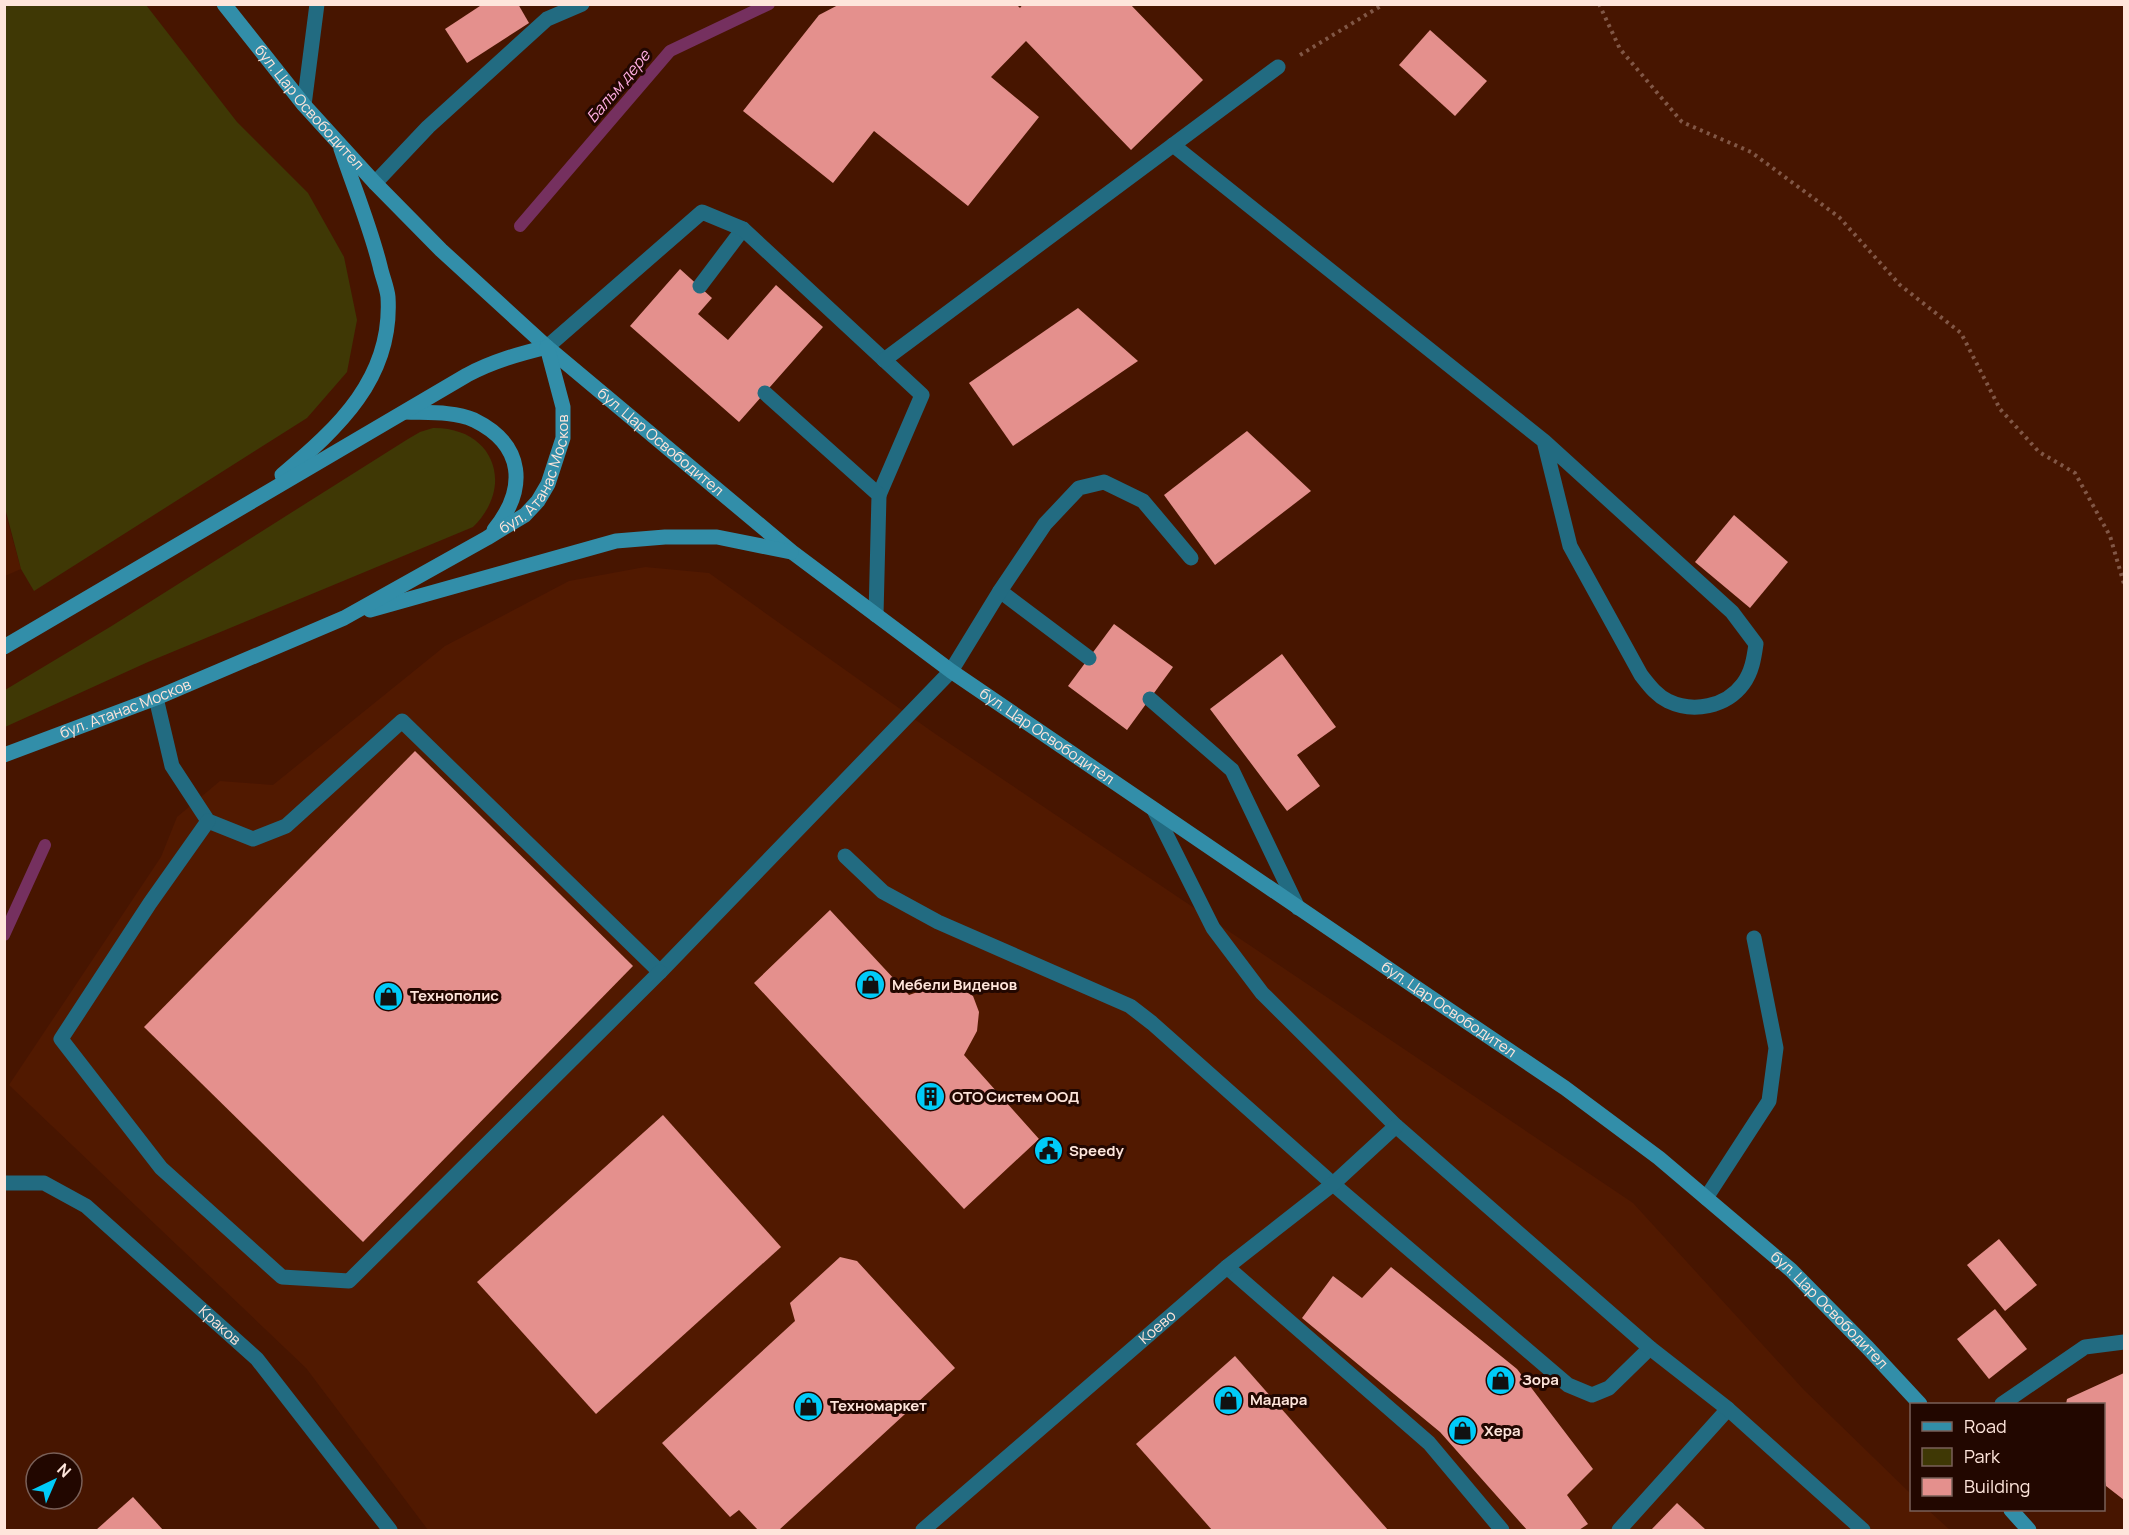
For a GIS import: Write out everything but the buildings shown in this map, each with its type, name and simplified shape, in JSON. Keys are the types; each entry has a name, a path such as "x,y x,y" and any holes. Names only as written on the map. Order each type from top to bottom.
{"main road":[{"name":"бул. Цар Освободител","path":"224,4 304,105 375,183 441,250 548,347 792,552 951,671 1565,1088 1659,1158 1791,1270 1919,1403"},
{"path":"254,500 327,437 356,404 376,368 386,335 388,297 376,253 339,143"},
{"path":"4,647 487,365 511,356 548,347"},
{"name":"бул. Атанас Москов","path":"4,755 156,698 344,618 525,515 538,501 555,467 563,438 563,406 548,347"},
{"path":"405,412 447,413 473,420 495,434 511,453 518,476 514,498 504,517 487,538"},
{"path":"344,618 616,541 665,537 717,537 792,552"},
{"path":"2014,1511 2029,1530"}],"street":[{"path":"304,105 317,4"},
{"path":"375,183 428,127 547,19 582,4"},
{"path":"884,360 1278,67"},
{"path":"1173,145 1544,441 1732,612 1756,644 1752,665 1743,684 1728,698 1700,707 1684,706 1667,701 1652,690 1641,675 1570,546 1544,441"},
{"path":"548,347 702,213 743,229 922,395 879,495 876,615"},
{"path":"700,286 743,229"},
{"path":"765,393 879,495"},
{"path":"208,821 150,903 61,1039 161,1168 282,1277 349,1281 660,972 951,671 1000,591 1052,516 1079,488 1104,483 1143,501 1191,558"},
{"path":"1000,591 1089,658"},
{"path":"156,698 172,766 208,821 253,839 286,826 402,721 660,972"},
{"path":"1150,699 1233,770 1298,908"},
{"path":"1154,810 1213,928 1262,993 1396,1126 1650,1348 1728,1409 1863,1530"},
{"path":"845,856 883,892 938,922 1130,1006 1568,1385 1592,1395 1610,1388 1650,1348"},
{"path":"1706,1198 1769,1101 1776,1048 1754,938"},
{"name":"Коево","path":"922,1530 1227,1267 1333,1184 1396,1126"},
{"name":"Краков","path":"4,1183 44,1183 86,1206 257,1359 390,1530"},
{"path":"1227,1267 1429,1443 1502,1530"},
{"path":"2003,1403 2085,1347 2124,1342"},
{"path":"1619,1530 1728,1409"}],"path":[{"path":"1278,67 1384,4"},
{"path":"1599,4 1620,49 1682,122 1751,152 1839,217 1900,285 1962,333 2000,409 2039,452 2075,473 2110,536 2124,584"}],"shaded area":[{"path":"4,508 21,569 5,576 4,576"},
{"path":"645,567 709,573 934,733 1633,1203 1804,1390 1910,1493 1910,1511 1929,1511 1950,1530 428,1530 306,1368 9,1085 161,857 177,817 220,781 273,785 445,646 569,581"}],"green space":[{"path":"4,5 146,5 237,122 308,193 344,257 357,320 347,372 307,418 34,591 21,569 5,508"},
{"path":"433,428 454,430 471,437 492,461 495,477 493,494 486,511 473,527 148,662 5,727 5,690 110,627 408,439"}],"waterway":[{"name":"Балъм дере","path":"520,226 670,51 769,4"},
{"name":"Балъм дере","path":"4,935 45,845"}],"place":[{"name":"Мебели Виденов","path":"871,985"},
{"name":"Технополис","path":"389,996"},
{"name":"ОТО Систем ООД","path":"931,1097"},
{"name":"Speedy","path":"1048,1151"},
{"name":"Зора","path":"1501,1380"},
{"name":"Мадара","path":"1229,1400"},
{"name":"Техномаркет","path":"809,1406"},
{"name":"Хера","path":"1463,1431"}]}
